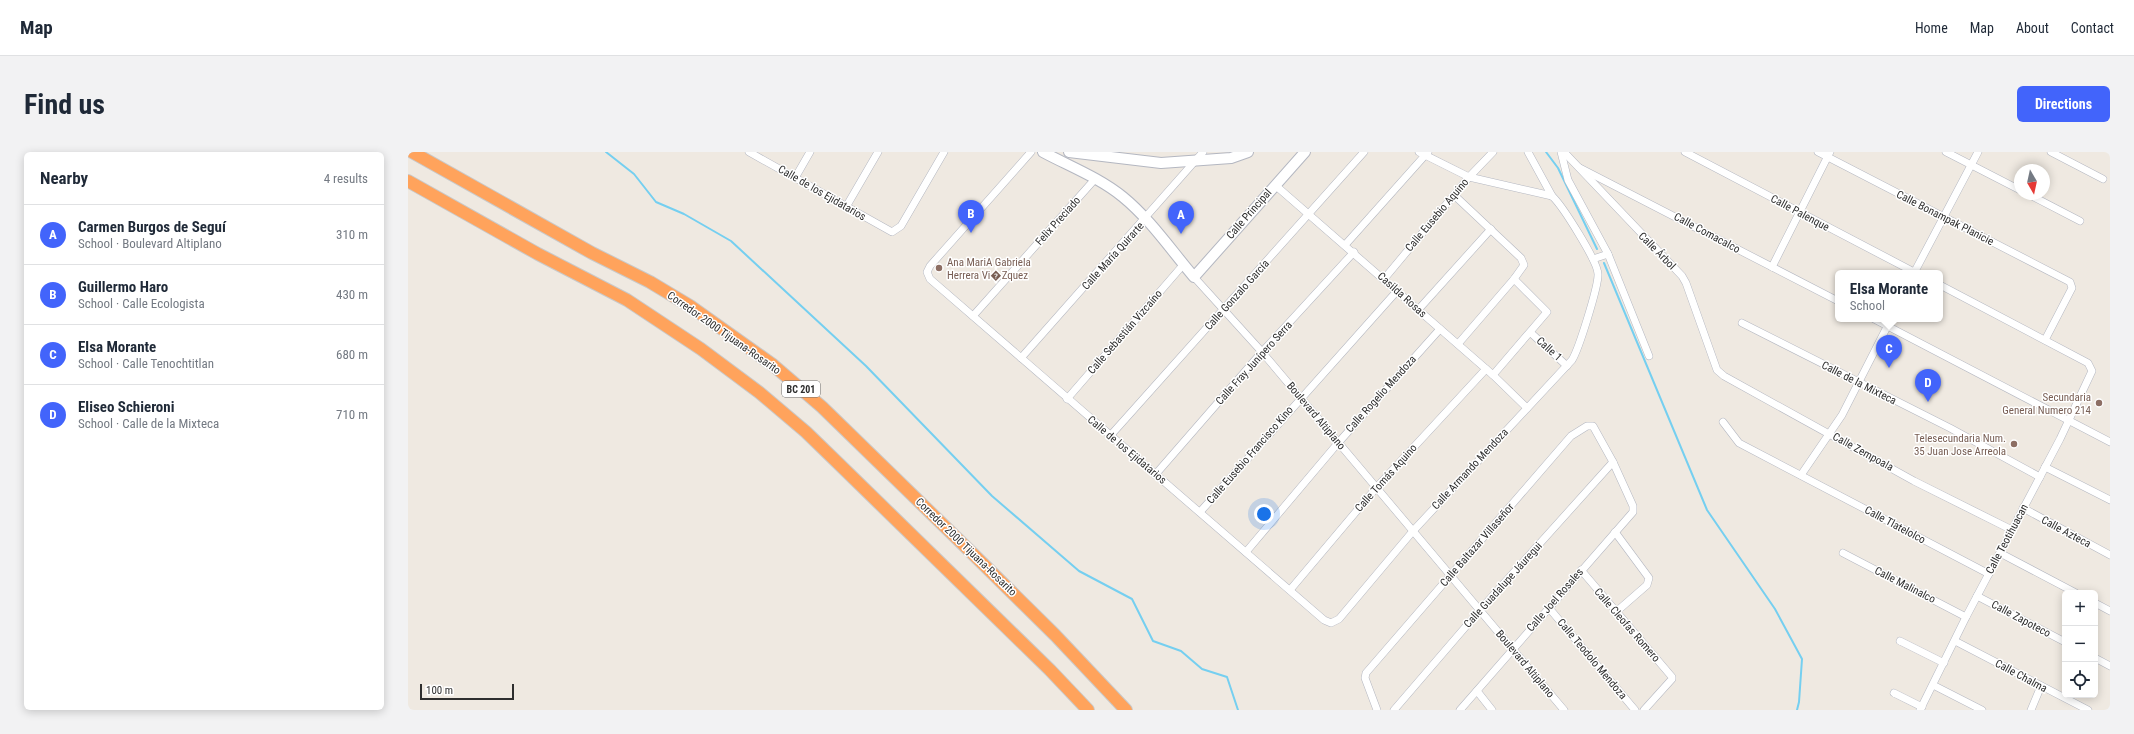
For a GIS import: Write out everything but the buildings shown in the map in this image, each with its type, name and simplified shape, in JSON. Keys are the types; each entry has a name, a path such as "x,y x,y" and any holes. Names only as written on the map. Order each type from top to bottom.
{"highway":[{"name":"Corredor 2000 Tijuana-Rosarito","path":"412,152 592,253 650,282 690,306 773,365 822,407 974,554 1055,635 1126,710"},
{"name":"BC 201","path":"408,181 538,254 627,300 684,337 760,393 788,416 841,466 1050,670 1088,710"}],"street":[{"name":"Calle de los Ejidatarios","path":"749,152 888,231 895,231 901,226 944,152"},
{"path":"795,178 810,152"},
{"path":"846,207 878,152"},
{"name":"Calle de los Ejidatarios","path":"1031,152 930,266 928,272 930,279 1067,400 1200,512 1324,620 1331,623"},
{"name":"Boulevard Altiplano","path":"1042,152 1095,179 1123,197 1145,219 1183,265 1262,352 1450,576 1514,648 1564,710"},
{"path":"1068,152 1161,163 1231,158 1248,152"},
{"name":"Calle María Quirarte","path":"1021,358 1203,152"},
{"name":"Calle Principal","path":"1194,277 1305,152"},
{"name":"Calle Gonzalo García","path":"1110,436 1364,152"},
{"name":"Calle Eusebio Aquino","path":"1384,279 1469,177 1492,152"},
{"path":"1528,152 1552,196 1593,259 1608,254"},
{"path":"1562,152 1568,180 1608,254 1649,356"},
{"name":"Calle Árbol","path":"1562,152 1682,276 1686,283 1718,370"},
{"name":"Calle Palenque","path":"1685,152 1909,270"},
{"name":"Calle Bonampak Planicie","path":"1818,152 1828,154 2072,284 2072,288 2045,340"},
{"path":"1946,152 2014,187"},
{"path":"1917,270 1978,152"},
{"path":"2051,152 2103,179"},
{"path":"1345,244 1424,153 1469,177 1540,192 1552,196"},
{"path":"1772,267 1828,154"},
{"name":"Calle Comacalco","path":"1575,165 1708,232 1835,299"},
{"name":"Felix Preciado","path":"973,316 1095,179"},
{"name":"Casilda Rosas","path":"1275,185 1345,244 1418,310 1494,375 1527,408"},
{"path":"1454,195 1491,229 1523,262 1523,268 1458,344"},
{"path":"2040,200 2080,221"},
{"path":"1418,310 1491,229"},
{"name":"Calle Fray Junípero Serra","path":"1155,475 1262,352 1354,252"},
{"name":"Calle Armando Mendoza","path":"1331,623 1339,619 1413,531 1567,366 1577,353 1598,274 1593,259"},
{"name":"Calle Sebastián Vizcaíno","path":"1067,400 1183,265"},
{"path":"1494,375 1546,316 1547,311 1514,279"},
{"path":"1943,287 2045,340"},
{"name":"Calle Eusebio Francisco Kino","path":"1200,512 1300,398 1397,291"},
{"path":"1723,422 1739,443 1801,475 1829,433 1859,383 1889,322 2068,421 2110,442"},
{"name":"Calle de la Mixteca","path":"1742,323 1950,428 2040,477"},
{"name":"Calle Rogelio Mendoza","path":"1246,552 1338,443 1440,329"},
{"name":"Calle 1","path":"1531,333 1567,366"},
{"name":"Calle Teotihuacan","path":"1921,708 1966,617 2040,477 2091,375 2091,368 2088,363 2045,340"},
{"name":"Calle Tomás Aquino","path":"1290,590 1376,488 1486,369"},
{"name":"Calle Zempoala","path":"1718,370 1724,376 1774,405 1829,433 1914,481 2012,530"},
{"name":"Calle Baltazar Villaseñor","path":"1377,710 1365,675 1571,436 1587,426 1593,426 1613,462"},
{"name":"Calle Joel Rosales","path":"1460,710 1633,512 1634,508 1613,462"},
{"name":"Calle Guadalupe Jáuregui","path":"1394,710 1480,610 1613,462"},
{"path":"2045,467 2110,500"},
{"name":"Calle Tlatelolco","path":"1801,475 1989,574"},
{"name":"Calle Azteca","path":"2023,508 2110,555"},
{"path":"1615,532 1649,578 1647,585 1616,612"},
{"name":"Calle Malinalco","path":"1843,553 1966,617"},
{"path":"2000,553 2070,590"},
{"name":"Calle Cleofas Romero","path":"1581,570 1672,676 1672,680 1644,710"},
{"name":"Calle Zapoteco","path":"1977,596 2062,640"},
{"path":"2098,605 2110,611"},
{"name":"Calle Teodolo Mendoza","path":"1549,608 1635,710"},
{"path":"1900,641 1944,663"},
{"name":"Calle Chalma","path":"1955,641 2088,710"},
{"path":"2098,660 2110,666"},
{"path":"1933,685 1982,710"},
{"path":"2031,710 2041,686"},
{"path":"1477,691 1492,710"},
{"path":"1894,693 1921,708"}],"waterway":[{"path":"606,152 634,174 656,202 684,214 731,241 866,366 992,496 1079,571 1132,599 1153,641 1181,651 1202,669 1227,677 1238,710"},
{"path":"1546,152 1558,168 1597,249"},
{"path":"1604,263 1707,510 1775,609 1802,659 1799,702 1797,710"}],"place":[{"name":"Guillermo Haro","path":"971,233"},
{"name":"Carmen Burgos de Seguí","path":"1181,234"},
{"name":"Ana MariA Gabriela Herrera Vi�Zquez","path":"939,268"},
{"name":"Elsa Morante","path":"1889,368"},
{"name":"Eliseo Schieroni","path":"1928,402"},
{"name":"Secundaria General Numero 214","path":"2099,403"},
{"name":"Telesecundaria Num. 35 Juan Jose Arreola","path":"2014,444"}]}
